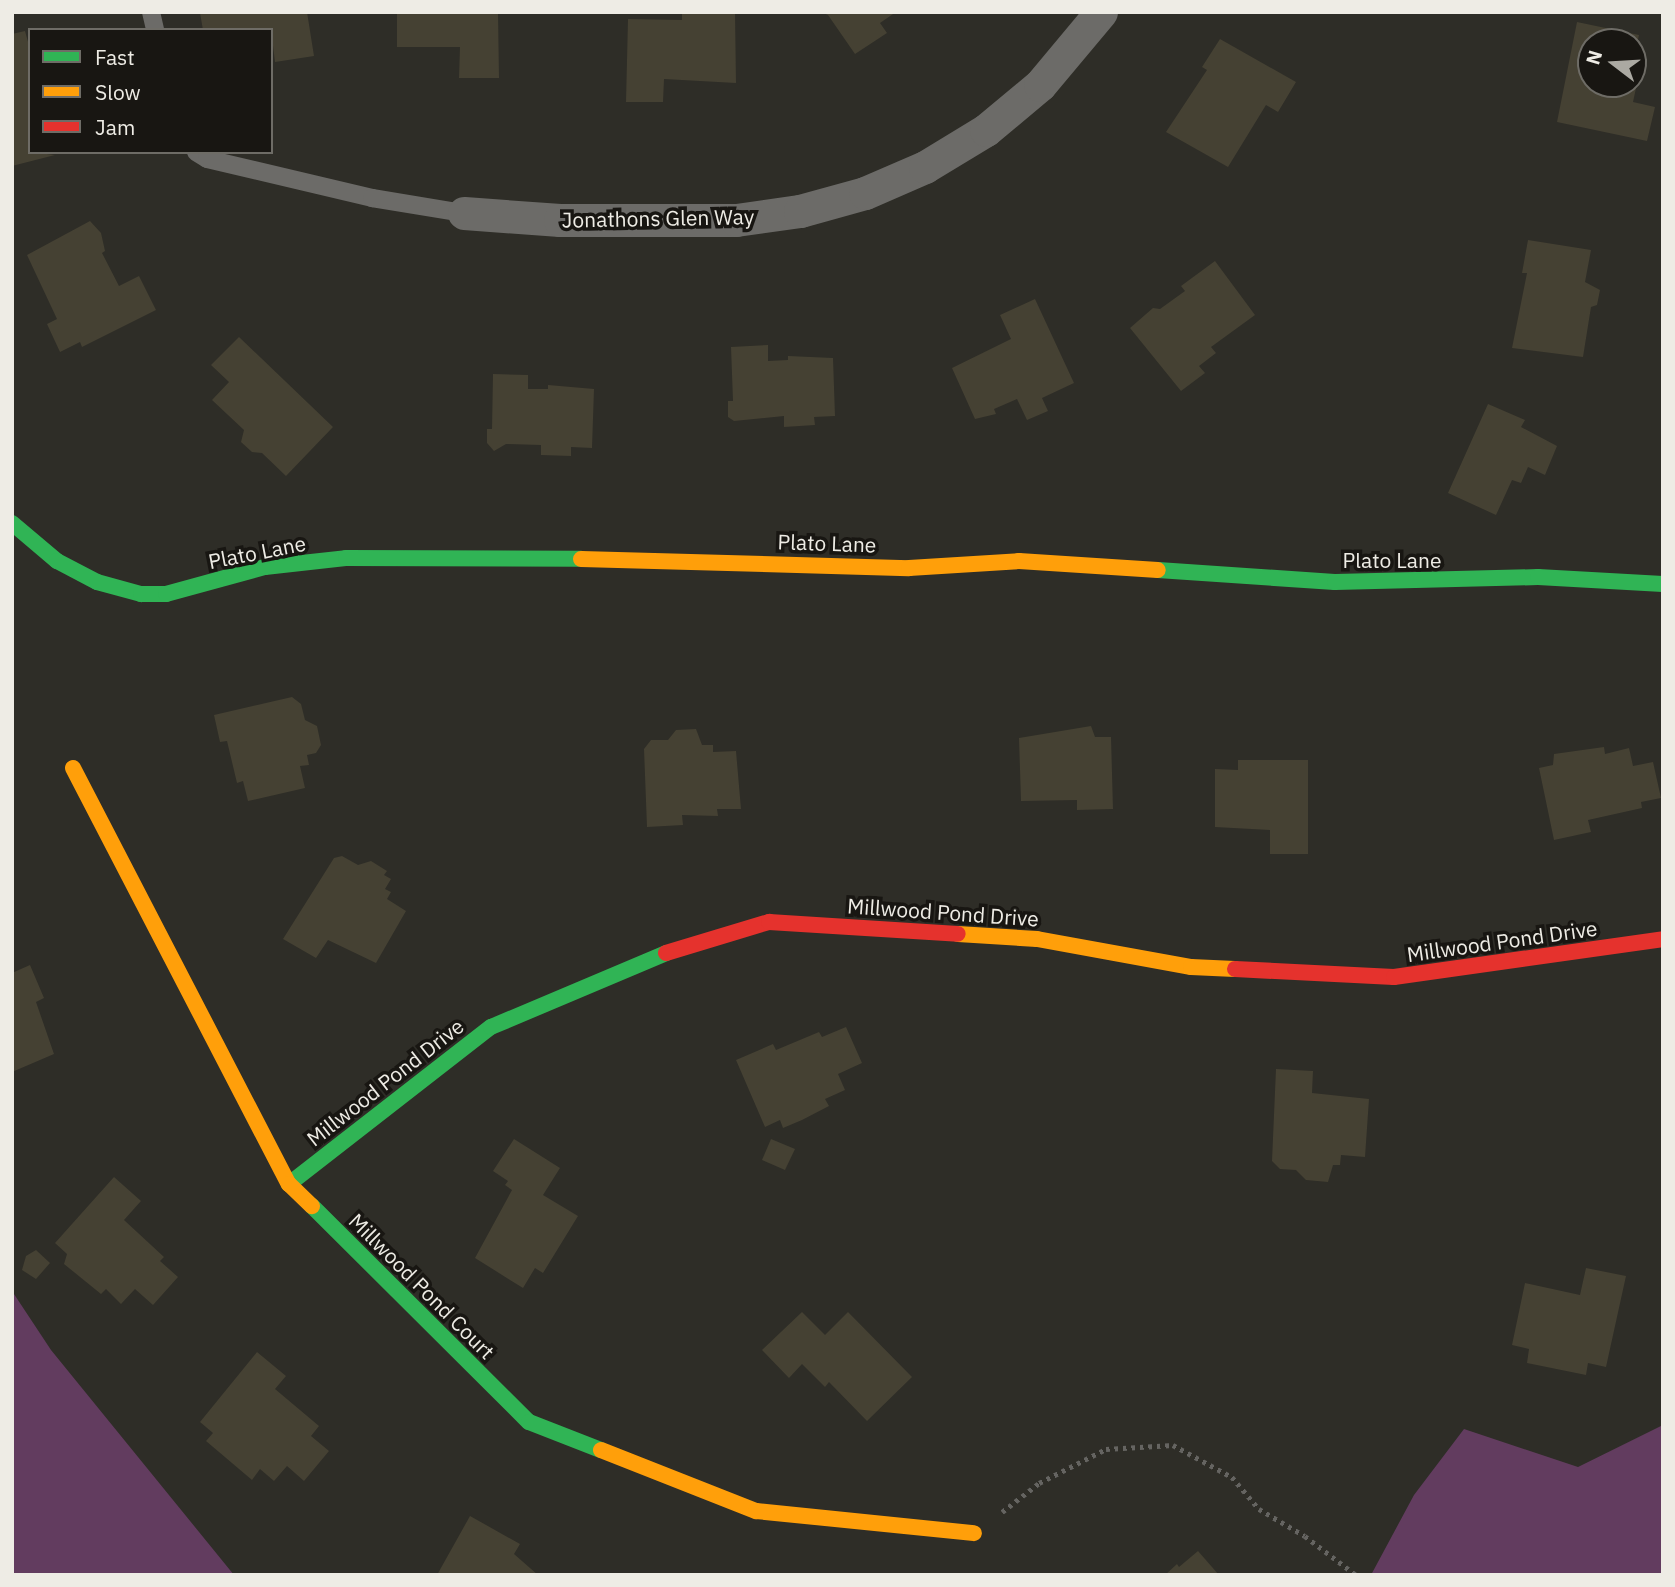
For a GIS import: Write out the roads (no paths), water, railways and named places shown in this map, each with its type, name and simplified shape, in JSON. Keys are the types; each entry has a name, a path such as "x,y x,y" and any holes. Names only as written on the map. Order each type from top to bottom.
{"street":[{"name":"Jonathons Glen Way","path":"464,213 560,219 736,220 800,211 865,193 925,167 986,130 1040,85 1101,12"},
{"name":"Plato Lane","path":"12,523 57,561 97,582 141,593 166,594 265,567 346,558 466,556 909,568 1019,561 1335,582 1434,583 1538,577 1663,584"},
{"name":"Millwood Pond Court","path":"73,768 289,1184 529,1422 756,1511 974,1533"},
{"name":"Millwood Pond Drive","path":"289,1184 491,1027 659,955 769,922 1037,939 1191,967 1394,977 1663,939"}],"lane":[{"name":"Jonathons Glen Way","path":"199,154 207,159 372,198 464,213"}]}
